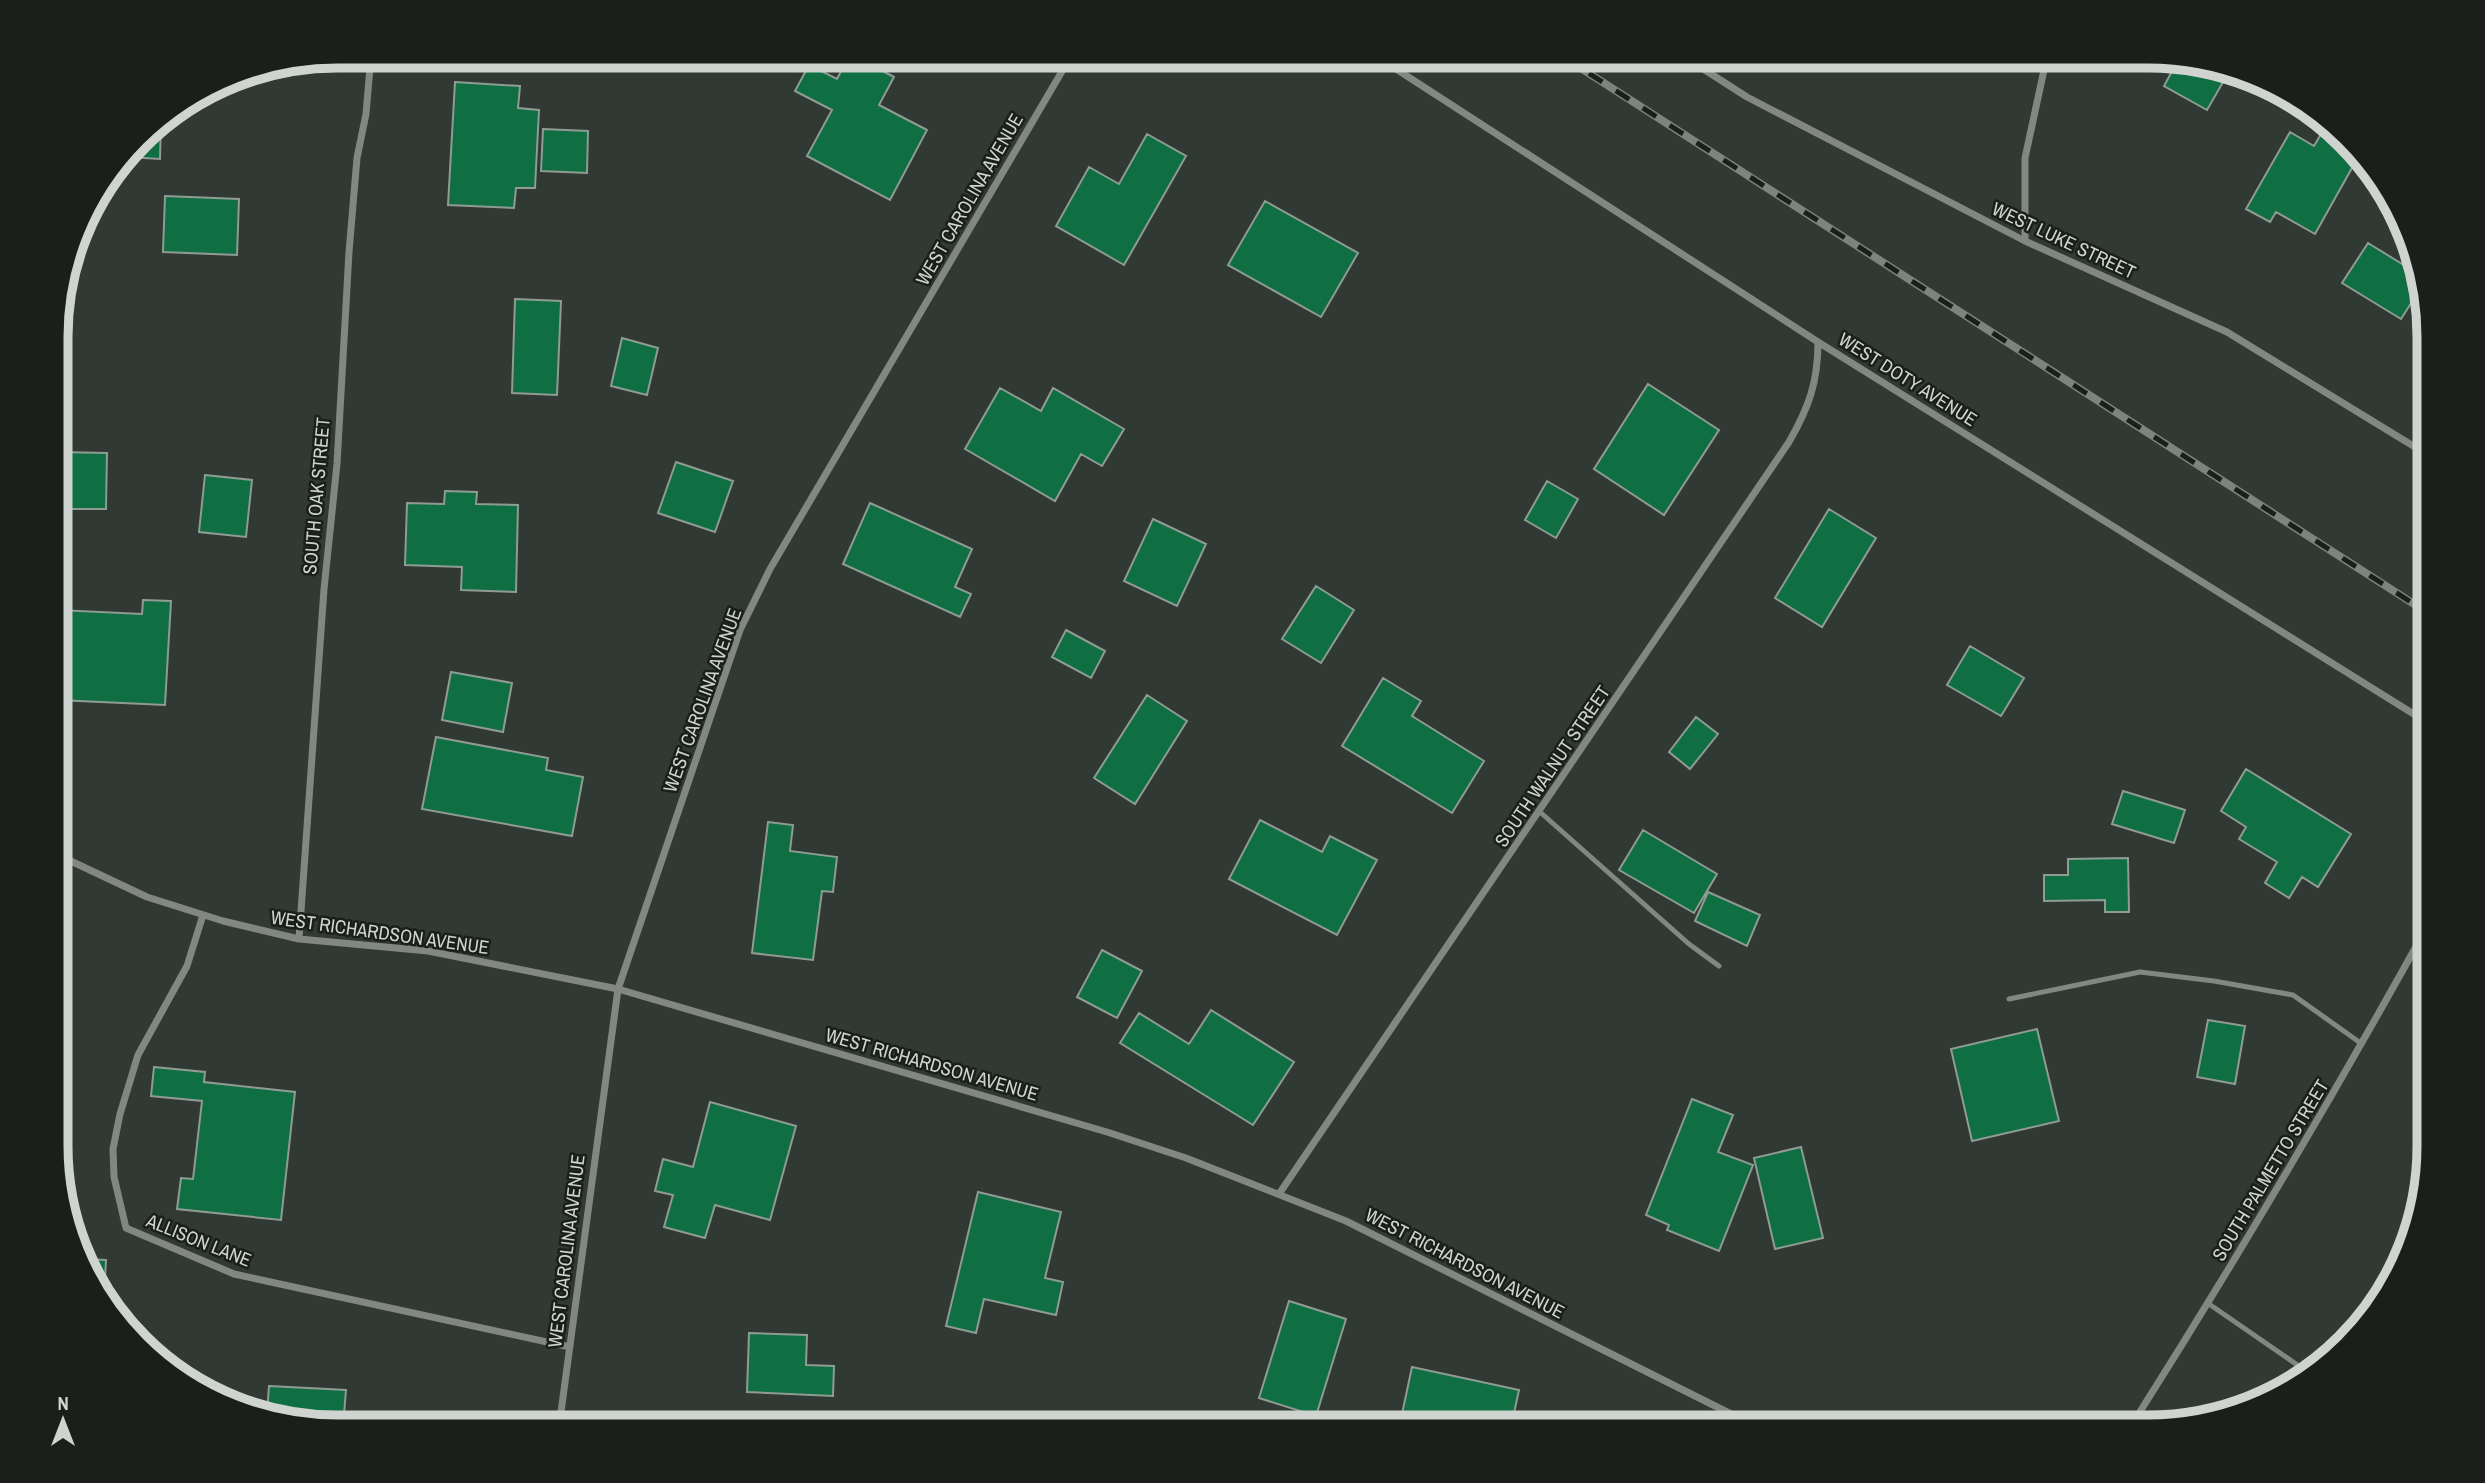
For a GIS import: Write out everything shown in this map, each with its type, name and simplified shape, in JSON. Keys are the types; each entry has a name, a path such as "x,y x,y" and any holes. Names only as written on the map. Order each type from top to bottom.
{"street":[{"name":"SOUTH OAK STREET","path":"299,939 324,589 337,464 350,239 371,68"},
{"name":"WEST CAROLINA AVENUE","path":"561,1415 618,989 740,630 770,569 1065,68"},
{"name":"WEST DOTY AVENUE","path":"1395,68 1818,342 2417,716"},
{"name":"WEST LUKE STREET","path":"1702,68 1746,97 2025,242 2227,332 2417,448"},
{"path":"2025,242 2025,158 2044,68"},
{"name":"SOUTH WALNUT STREET","path":"1279,1194 1789,442 1810,405 1818,362 1818,342"},
{"name":"WEST RICHARDSON AVENUE","path":"68,860 147,897 203,915 299,939 428,951 618,989 1107,1132 1346,1221 1733,1415"},
{"name":"ALLISON LANE","path":"203,915 187,966 138,1055 120,1114 113,1149 114,1177 126,1228 234,1274 570,1347"},
{"name":"SOUTH PALMETTO STREET","path":"2138,1415 2209,1304 2362,1044 2417,945"}],"lane":[{"path":"1540,812 1689,944 1719,966"},
{"path":"2009,999 2140,972 2214,981 2293,995 2362,1044"},
{"path":"2209,1304 2300,1367"}],"building":[{"path":"807,68 815,68 837,79 843,68 877,68 894,77 879,105 927,130 890,200 807,156 832,110 795,91"},
{"path":"2173,70 2224,80 2207,110 2164,86"},
{"path":"455,82 520,86 518,108 539,110 535,188 516,188 514,208 448,205"},
{"path":"543,129 588,131 587,173 541,171"},
{"path":"2290,132 2314,146 2321,134 2338,147 2354,165 2315,234 2276,212 2270,222 2246,209"},
{"path":"1147,134 1186,156 1124,265 1056,226 1089,167 1119,184"},
{"path":"161,135 160,159 137,158"},
{"path":"165,196 239,199 237,255 163,252"},
{"path":"1265,201 1358,253 1321,317 1228,265"},
{"path":"2368,243 2408,268 2414,299 2401,319 2342,283"},
{"path":"515,299 561,301 557,395 512,393"},
{"path":"622,338 658,348 647,395 611,386"},
{"path":"1648,384 1719,430 1664,515 1594,469"},
{"path":"1000,388 1041,411 1053,388 1124,429 1102,466 1081,454 1055,501 965,449"},
{"path":"68,452 107,453 106,509 68,509"},
{"path":"676,462 733,481 715,532 658,513"},
{"path":"205,475 252,480 246,537 199,532"},
{"path":"1547,481 1578,499 1556,538 1525,520"},
{"path":"445,491 477,492 476,504 518,505 516,592 461,590 462,567 405,565 407,503 444,504"},
{"path":"870,503 972,549 955,587 971,594 960,617 843,564"},
{"path":"1829,509 1876,538 1822,627 1775,598"},
{"path":"1153,519 1206,544 1177,606 1124,581"},
{"path":"1316,586 1354,610 1321,663 1282,639"},
{"path":"143,600 171,601 165,705 68,700 68,610 142,614"},
{"path":"1066,630 1105,651 1091,678 1052,657"},
{"path":"1970,646 2024,678 2001,716 1947,685"},
{"path":"451,672 512,683 503,732 442,720"},
{"path":"1383,678 1421,701 1412,716 1484,761 1452,813 1342,746"},
{"path":"1147,695 1187,721 1135,804 1094,778"},
{"path":"1696,717 1718,734 1690,769 1669,752"},
{"path":"436,737 548,758 546,770 583,777 572,836 422,809"},
{"path":"2246,769 2351,834 2318,887 2302,877 2289,898 2265,883 2277,862 2239,839 2246,827 2221,811"},
{"path":"2123,791 2185,810 2174,843 2112,824"},
{"path":"1260,820 1322,852 1330,836 1377,860 1337,935 1229,879"},
{"path":"768,822 793,825 790,851 837,857 833,892 822,891 813,960 752,953"},
{"path":"1643,830 1717,874 1694,913 1619,870"},
{"path":"2128,858 2129,912 2105,912 2105,900 2044,901 2044,875 2068,875 2068,859"},
{"path":"1708,892 1760,915 1747,946 1695,921"},
{"path":"1102,950 1142,971 1117,1018 1077,997"},
{"path":"1211,1010 1294,1062 1253,1125 1120,1043 1139,1013 1189,1044"},
{"path":"2208,1020 2245,1026 2235,1084 2197,1077"},
{"path":"2037,1029 2059,1121 1972,1141 1951,1049"},
{"path":"154,1067 205,1072 204,1082 295,1092 281,1220 177,1209 181,1178 193,1179 202,1101 151,1096"},
{"path":"68,1094 70,1094 68,1136"},
{"path":"1692,1099 1733,1115 1718,1152 1753,1165 1719,1251 1667,1230 1669,1225 1646,1215"},
{"path":"710,1102 796,1126 770,1220 715,1205 705,1238 664,1227 673,1195 655,1191 663,1159 693,1167"},
{"path":"1801,1147 1823,1238 1775,1249 1754,1158"},
{"path":"978,1192 1061,1212 1045,1278 1063,1282 1056,1315 984,1299 976,1333 946,1326"},
{"path":"94,1259 106,1260 105,1281"},
{"path":"1289,1301 1346,1319 1316,1415 1259,1398"},
{"path":"749,1333 807,1335 806,1365 834,1366 833,1396 747,1392"},
{"path":"1412,1367 1519,1390 1514,1415 1402,1414"},
{"path":"269,1386 346,1390 344,1415 268,1406"}],"railway":[{"path":"1581,68 2417,606"}]}
